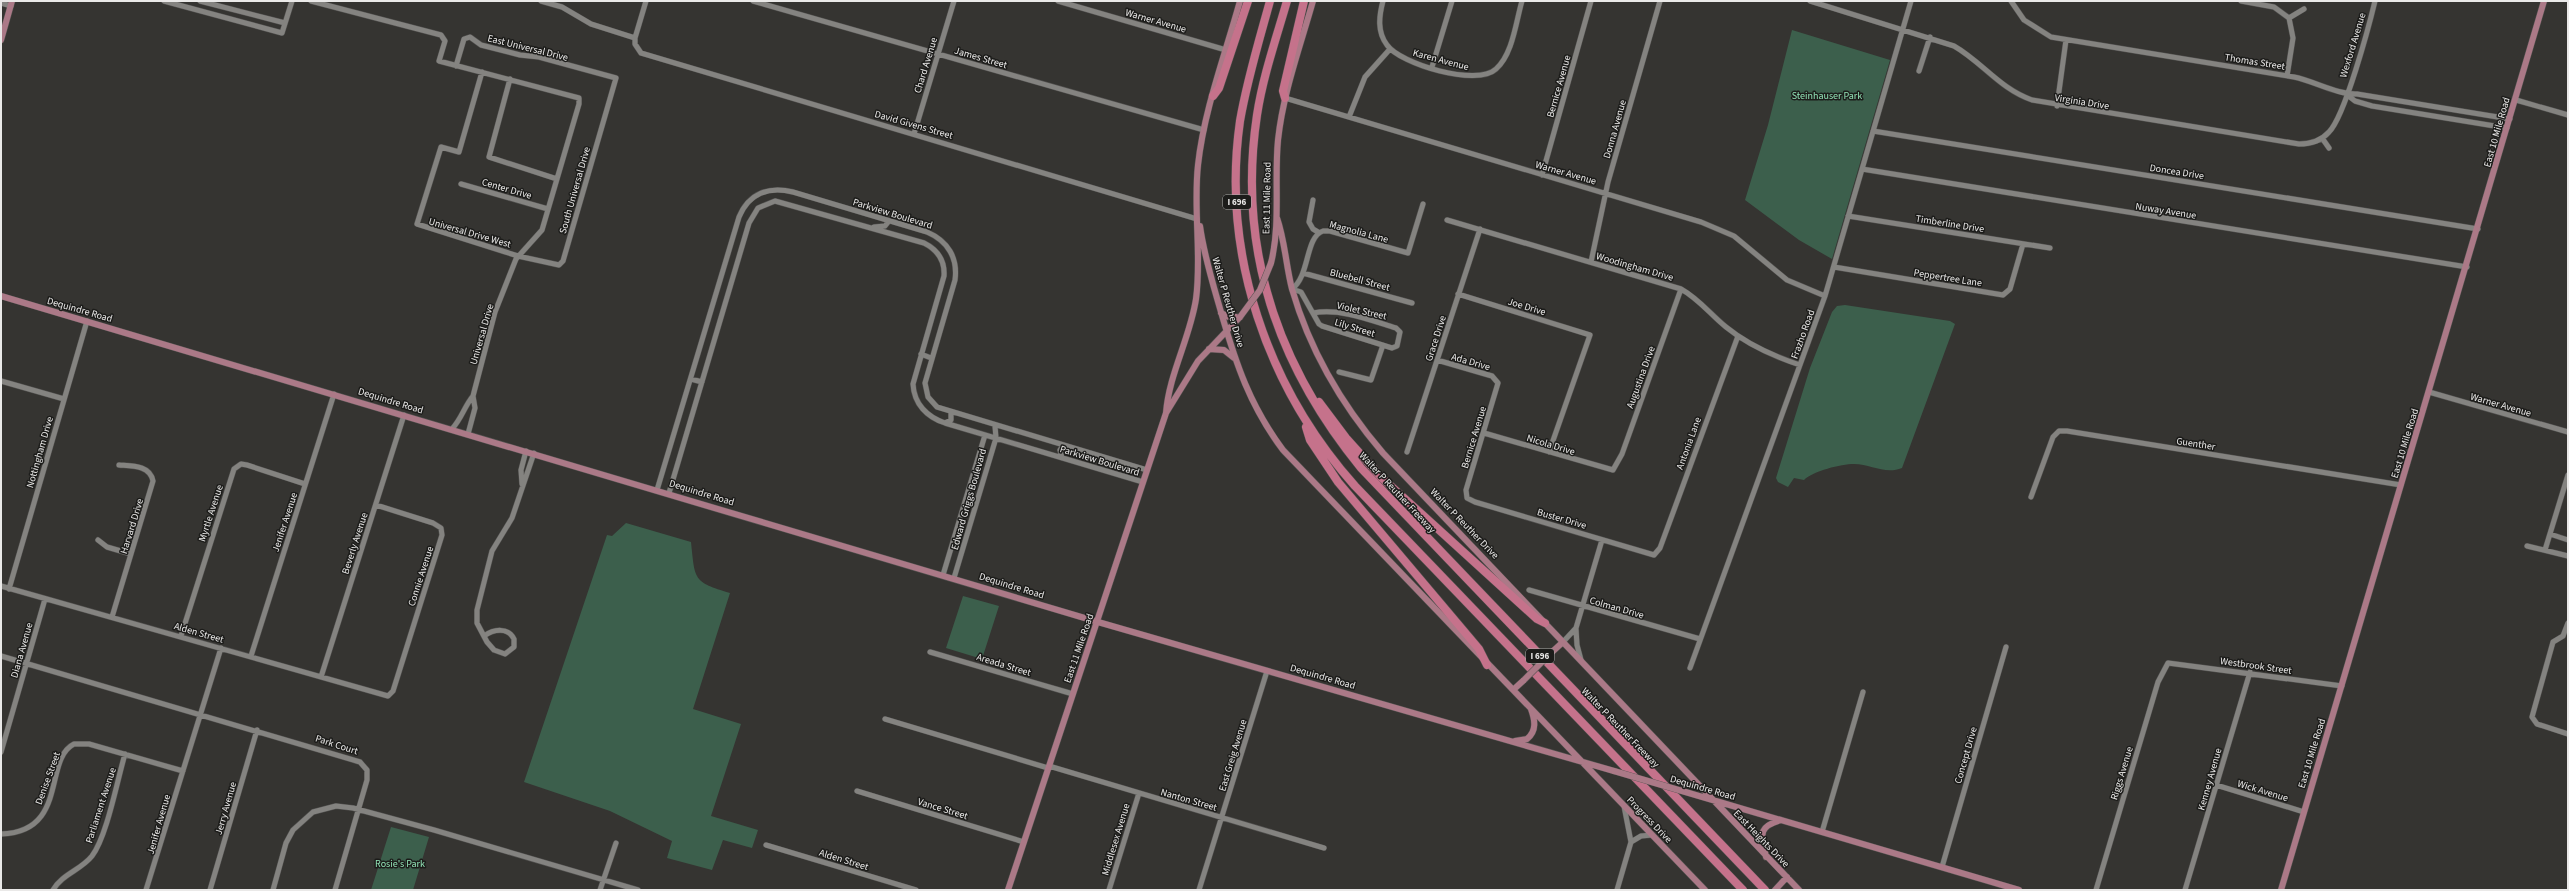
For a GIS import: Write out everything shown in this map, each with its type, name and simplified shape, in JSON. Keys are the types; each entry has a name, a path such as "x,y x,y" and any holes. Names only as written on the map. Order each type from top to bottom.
{"highway":[{"path":"1213,96 1219,88 1248,1"},
{"name":"I 696","path":"1270,1 1249,76 1240,123 1237,161 1237,209 1242,254 1259,322 1278,372 1302,417 1333,462 1354,486 1743,890"},
{"name":"Walter P Reuther Freeway","path":"1287,1 1264,78 1257,114 1252,161 1252,202 1262,278 1276,325 1301,381 1326,422 1361,468 1765,890"},
{"path":"1285,98 1283,92 1304,1"},
{"path":"1301,381 1346,438 1382,478 1537,619 1545,623"},
{"path":"1302,417 1310,440 1338,482 1479,649 1487,664"}],"main road":[{"name":"East 11 Mile Road","path":"1166,413 1167,398 1194,308 1198,270 1198,166 1204,130 1240,1"},
{"name":"East 11 Mile Road","path":"1008,890 1166,413 1187,376 1209,349 1240,318 1260,290 1271,262 1277,218 1276,160 1285,98 1313,1"},
{"name":"East 10 Mile Road","path":"2281,890 2467,267 2544,1"},
{"path":"1,40 11,3"},
{"name":"Walter P Reuther Drive","path":"1277,218 1292,289 1305,329 1321,364 1358,423 1383,453 1711,799"},
{"name":"Walter P Reuther Drive","path":"1197,219 1226,331 1235,359 1255,409 1283,450 1582,762"},
{"name":"Dequindre Road","path":"1,296 669,493 1098,622 1711,799 2019,890"},
{"path":"1221,312 1229,317 1240,318"},
{"path":"1209,349 1224,350 1235,359"},
{"path":"1514,690 1563,642"},
{"path":"1510,741 1524,740 1532,734 1534,723 1530,707"},
{"name":"Progress Drive","path":"1582,762 1705,890"},
{"name":"East Heights Drive","path":"1711,799 1799,890"},
{"path":"1766,857 1762,838 1764,828 1768,824 1780,820"},
{"path":"1776,889 1787,877"}],"street":[{"path":"164,1 177,3 221,16 283,29"},
{"path":"200,1 223,7 283,29"},
{"path":"283,29 292,1"},
{"name":"Universal Drive","path":"311,1 441,35 445,41 439,61 579,98 579,104 542,230 518,256 495,312 473,396 466,405 462,418 452,429"},
{"path":"541,1 562,7 591,24 635,38 646,1"},
{"name":"James Street","path":"753,1 1204,130"},
{"name":"Chard Avenue","path":"914,134 954,1"},
{"name":"Warner Avenue","path":"1058,1 1226,50"},
{"path":"1349,117 1365,78 1390,49 1383,37 1379,22 1383,1"},
{"path":"1432,67 1452,1"},
{"name":"Karen Avenue","path":"1390,49 1402,58 1462,77 1489,74 1496,69 1506,54 1522,1"},
{"name":"Bernice Avenue","path":"1542,175 1591,1"},
{"name":"Donna Avenue","path":"1591,262 1606,193 1660,1"},
{"name":"Virginia Drive","path":"1810,1 1930,37 1960,50 1996,81 2022,97 2057,106 2293,144 2307,144 2322,138"},
{"name":"Frazho Road","path":"1690,668 1825,296 1912,1"},
{"name":"Thomas Street","path":"2011,1 2019,15 2030,26 2051,37 2287,76 2320,84 2346,94 2357,94 2510,119"},
{"path":"2241,1 2271,6 2289,18 2293,38 2287,76"},
{"name":"Wexford Avenue","path":"2346,94 2375,1"},
{"path":"1,3 11,3"},
{"path":"221,16 223,7"},
{"path":"2289,18 2304,9"},
{"name":"East Universal Drive","path":"456,66 464,40 470,37 482,45 520,55 544,58 554,63 616,78"},
{"path":"1919,70 1930,37"},
{"name":"David Givens Street","path":"635,38 637,50 660,60 1197,219"},
{"path":"2057,106 2066,40"},
{"name":"Universal Drive West","path":"482,72 459,152 440,146 417,224 518,256"},
{"name":"South Universal Drive","path":"518,256 555,265 564,261 616,78"},
{"path":"510,79 489,156 557,179"},
{"path":"2329,148 2322,138 2340,117 2346,94 2355,101 2372,106 2507,128"},
{"name":"Warner Avenue","path":"1285,98 1701,222 1726,232 1787,280 1825,296"},
{"path":"2516,100 2568,115"},
{"path":"2416,113 2418,104"},
{"path":"2445,118 2446,108"},
{"name":"Doncea Drive","path":"1873,131 2478,229"},
{"name":"Nuway Avenue","path":"1862,169 2467,267"},
{"name":"Center Drive","path":"461,184 548,209"},
{"name":"Parkview Boulevard","path":"657,490 716,292 744,206 755,196 771,190 793,192 915,229 939,239 951,253 955,274 950,297 926,378 926,393 937,407 951,413 1147,470"},
{"path":"790,203 793,192"},
{"path":"1313,200 1309,222 1313,229 1318,232"},
{"name":"Parkview Boulevard","path":"669,493 727,296 754,212 768,202 790,203 911,239 932,248 943,261 944,276 913,384 916,399 929,416 945,423 1143,482"},
{"name":"Magnolia Lane","path":"1292,289 1300,284 1318,232 1330,231 1408,254 1422,204"},
{"path":"851,222 854,211"},
{"name":"Timberline Drive","path":"1848,216 2050,248"},
{"name":"Woodingham Drive","path":"1447,220 1681,289 1700,302 1738,336 1768,353 1800,365"},
{"path":"870,227 885,226 889,221"},
{"path":"911,239 909,234 915,229"},
{"name":"Grace Drive","path":"1407,452 1480,229"},
{"name":"Peppertree Lane","path":"1834,267 2003,295 2010,289 2023,244"},
{"name":"Bluebell Street","path":"1303,273 1412,303"},
{"path":"1292,289 1301,292 1314,313"},
{"name":"Augustina Drive","path":"1613,470 1622,454 1681,289"},
{"path":"716,292 727,296"},
{"path":"939,294 950,297"},
{"name":"Joe Drive","path":"1458,294 1590,335 1549,452"},
{"name":"Violet Street","path":"1314,313 1324,311 1344,313 1396,328 1400,332 1397,346"},
{"name":"Lily Street","path":"1314,313 1322,326 1392,348 1397,346"},
{"name":"Nottingham Drive","path":"9,589 87,321"},
{"name":"Antonia Lane","path":"1654,554 1660,548 1738,336"},
{"path":"1339,372 1371,380 1383,345"},
{"path":"921,354 931,358"},
{"name":"Ada Drive","path":"1437,360 1492,376 1498,383"},
{"path":"691,378 702,382"},
{"path":"1,381 64,399"},
{"name":"Bernice Avenue","path":"1466,496 1498,383"},
{"name":"Warner Avenue","path":"2429,392 2568,432"},
{"name":"Jenifer Avenue","path":"251,656 334,394"},
{"name":"Universal Drive","path":"468,434 475,408 473,396"},
{"path":"945,423 951,420 951,413"},
{"name":"Beverly Avenue","path":"321,677 404,415"},
{"path":"963,428 963,423 967,417"},
{"name":"Edward Griggs Boulevard","path":"954,578 996,438 995,426"},
{"name":"Guenther","path":"2031,497 2053,437 2059,431 2067,431 2402,485"},
{"name":"Nicola Drive","path":"1484,433 1613,470"},
{"name":"Edward Griggs Boulevard","path":"943,575 985,435"},
{"path":"1062,458 1060,450 1063,446"},
{"path":"522,487 521,470 526,451"},
{"path":"1080,463 1084,460 1082,452"},
{"path":"484,636 502,630 507,631 514,639 514,647 508,653 498,652 490,646 484,636 477,624 480,598 492,551 509,524 534,453"},
{"name":"Harvard Drive","path":"112,617 153,481 152,475 145,469 119,465"},
{"name":"Myrtle Avenue","path":"181,636 234,469 238,465 247,465 305,484"},
{"path":"2545,550 2568,475"},
{"name":"Buster Drive","path":"1466,496 1472,501 1654,554"},
{"name":"Connie Avenue","path":"376,505 433,523 441,528 442,535 390,695"},
{"path":"2550,534 2568,540"},
{"path":"98,540 107,547 131,554"},
{"path":"1583,663 1577,646 1576,628 1602,540"},
{"path":"2527,546 2568,556"},
{"name":"Alden Street","path":"1,586 251,656 381,696 390,695"},
{"name":"Colman Drive","path":"1529,590 1700,639"},
{"name":"Diana Avenue","path":"1,752 45,599"},
{"path":"2568,622 2566,637 2553,642 2531,714 2533,721 2568,734"},
{"path":"1563,642 1576,628"},
{"name":"Concept Drive","path":"1942,867 2006,647"},
{"name":"Jenifer Avenue","path":"146,890 199,714 221,648"},
{"name":"Areada Street","path":"930,652 1073,694"},
{"name":"Park Court","path":"1,656 257,730 360,762 366,767 368,775 358,810"},
{"name":"Westbrook Street","path":"2168,663 2250,672 2342,686"},
{"name":"Riggs Avenue","path":"2096,890 2158,682 2168,663"},
{"name":"East Greig Avenue","path":"1199,890 1267,670"},
{"name":"Kenney Avenue","path":"2185,890 2250,672"},
{"path":"1822,832 1863,692"},
{"name":"Nanton Street","path":"885,719 1324,848"},
{"name":"Jerry Avenue","path":"210,890 257,730"},
{"name":"Denise Street","path":"1,834 25,829 43,813 49,802 63,756 70,746 84,743 183,771"},
{"name":"Parliament Avenue","path":"53,890 63,878 86,861 97,847 125,754"},
{"name":"Wick Avenue","path":"2216,785 2304,812"},
{"name":"Vance Street","path":"857,791 1024,842"},
{"name":"Middlesex Avenue","path":"1109,890 1139,793"},
{"path":"273,890 286,843 301,821 326,807 344,806 638,890"},
{"path":"1617,890 1631,842 1624,806"},
{"path":"335,890 358,810"},
{"path":"1631,842 1638,837 1652,835"},
{"path":"600,890 616,843"},
{"name":"Alden Street","path":"766,845 916,890"}],"green space":[{"name":"Steinhauser Park","path":"1792,30 1890,60 1832,259 1799,240 1745,200 1768,125"},
{"path":"1845,305 1950,321 1955,324 1902,468 1896,470 1884,470 1860,464 1842,465 1820,471 1804,480 1794,478 1788,487 1778,482 1776,478 1810,368 1832,312 1837,306"},
{"path":"626,523 691,542 695,572 698,578 709,586 730,593 693,709 741,724 711,816 758,830 752,848 723,840 712,870 667,858 672,841 610,811 524,782 607,535 612,536"},
{"path":"963,596 999,606 982,659 946,648"},
{"name":"Rosie's Park","path":"391,827 429,837 413,890 371,890"}]}
